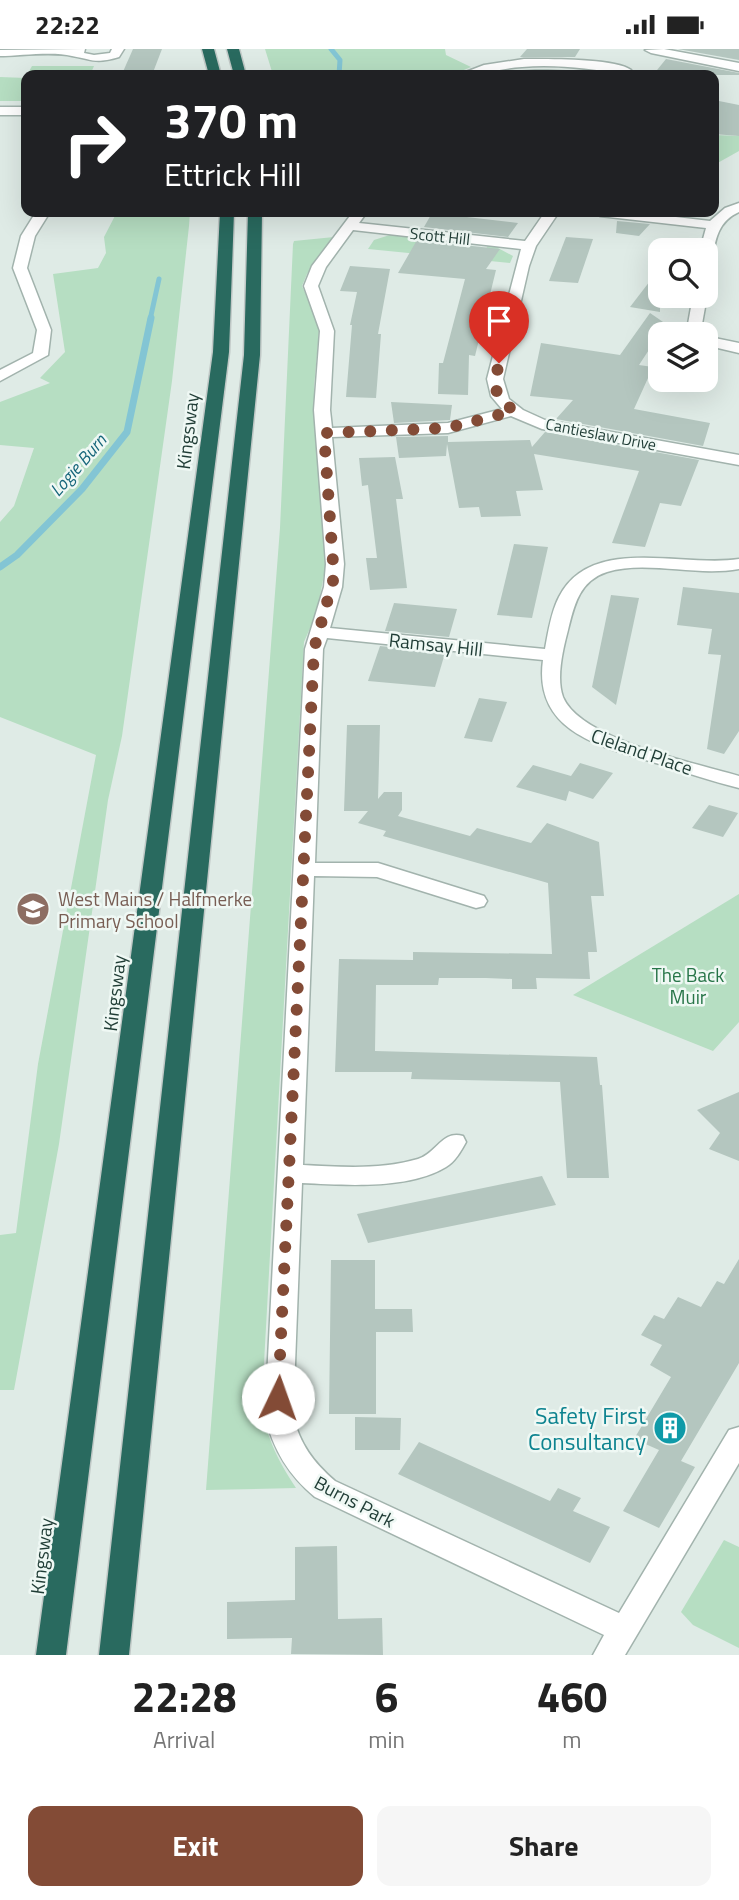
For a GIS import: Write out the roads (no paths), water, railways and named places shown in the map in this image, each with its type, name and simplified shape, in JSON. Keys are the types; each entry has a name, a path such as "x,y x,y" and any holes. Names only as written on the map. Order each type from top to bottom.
{"highway":[{"path":"208,49 214,70"},
{"path":"233,49 239,70"},
{"name":"Kingsway","path":"51,1655 221,352 227,217"},
{"path":"114,1655 252,355 255,217"}],"street":[{"path":"0,53 78,51 85,58 98,59 115,55 118,49"},
{"path":"627,70 652,50 739,67"},
{"path":"482,70 535,62 577,63 609,70"},
{"path":"0,111 21,111"},
{"path":"709,238 712,225 722,214 739,207"},
{"path":"0,376 40,355 44,330 20,268 28,236 40,217"},
{"path":"514,411 500,399 495,379 522,266 529,246 549,217"},
{"path":"643,217 712,225"},
{"name":"Scott Hill","path":"355,219 529,246"},
{"name":"Burns Park","path":"355,219 312,280 312,291 323,313 327,331 322,387 334,577 314,649 278,1398 281,1426 292,1456 306,1475 326,1489 624,1630"},
{"path":"718,343 739,348"},
{"path":"324,433 448,428 514,411"},
{"name":"Cantieslaw Drive","path":"514,411 531,420 556,427 739,460"},
{"name":"Cleland Place","path":"739,564 708,567 644,562 593,572 571,590 555,656 550,692 563,715 585,732 618,746 739,782"},
{"name":"Ramsay Hill","path":"318,632 555,656"},
{"path":"304,869 378,870 476,901"},
{"path":"288,1174 376,1175 439,1162 454,1142"},
{"path":"608,1655 739,1438"}],"waterway":[{"name":"Logie Burn","path":"331,49 340,60 339,70"},
{"name":"Logie Burn","path":"150,320 159,279"},
{"name":"Logie Burn","path":"0,567 17,555 82,489 127,432 151,318"}],"place":[{"name":"West Mains / Halfmerke Primary School","path":"33,909"},
{"name":"Safety First Consultancy","path":"670,1428"}],"park label":[{"name":"The Back Muir","path":"688,985"}]}
